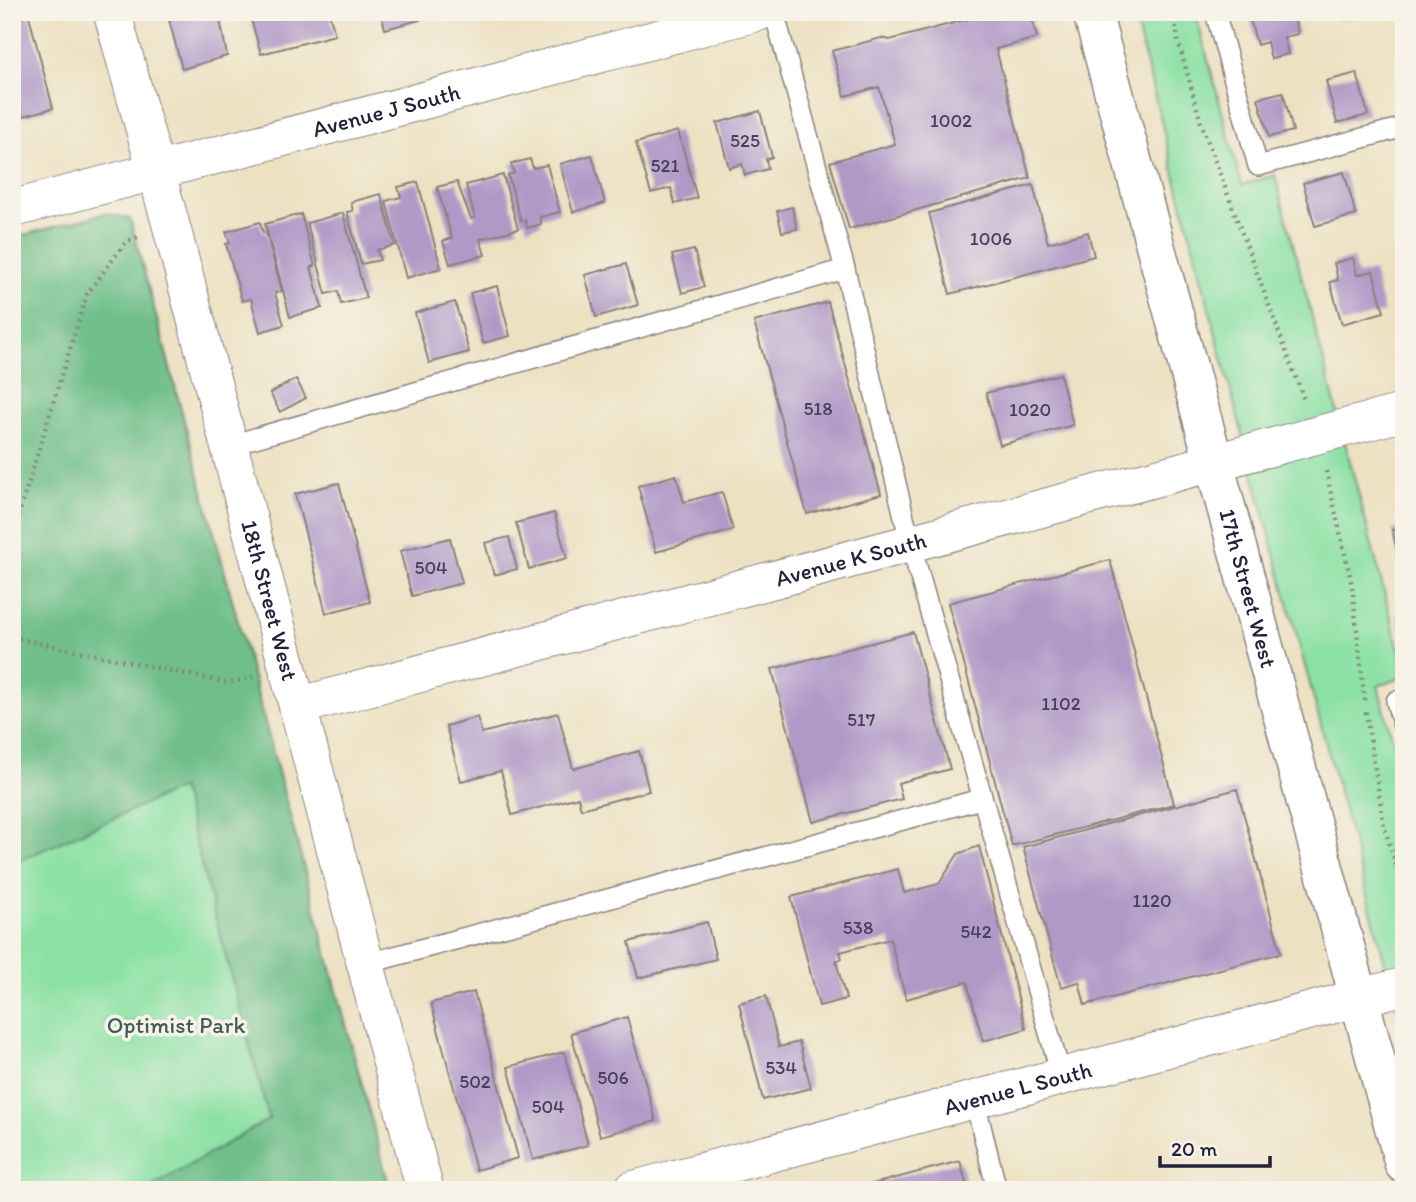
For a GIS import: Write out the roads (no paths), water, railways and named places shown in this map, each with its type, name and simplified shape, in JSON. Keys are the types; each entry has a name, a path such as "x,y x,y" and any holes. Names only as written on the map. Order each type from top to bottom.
{"street":[{"name":"18th Street West","path":"112,12 171,225 425,1190"},
{"name":"Avenue J South","path":"12,209 759,12"},
{"name":"17th Street West","path":"1092,12 1404,1164"},
{"name":"Avenue K South","path":"298,706 1404,412"},
{"name":"Avenue L South","path":"632,1190 1404,986"}],"lane":[{"path":"774,12 845,269 910,542 1061,1075"},
{"path":"1215,12 1258,166 1404,127"},
{"path":"227,446 845,269"},
{"path":"1404,699 1396,702 1404,730"},
{"path":"365,964 981,799"},
{"path":"974,1098 997,1190"}],"park label":[{"name":"Optimist Park","path":"176,1025"}]}
